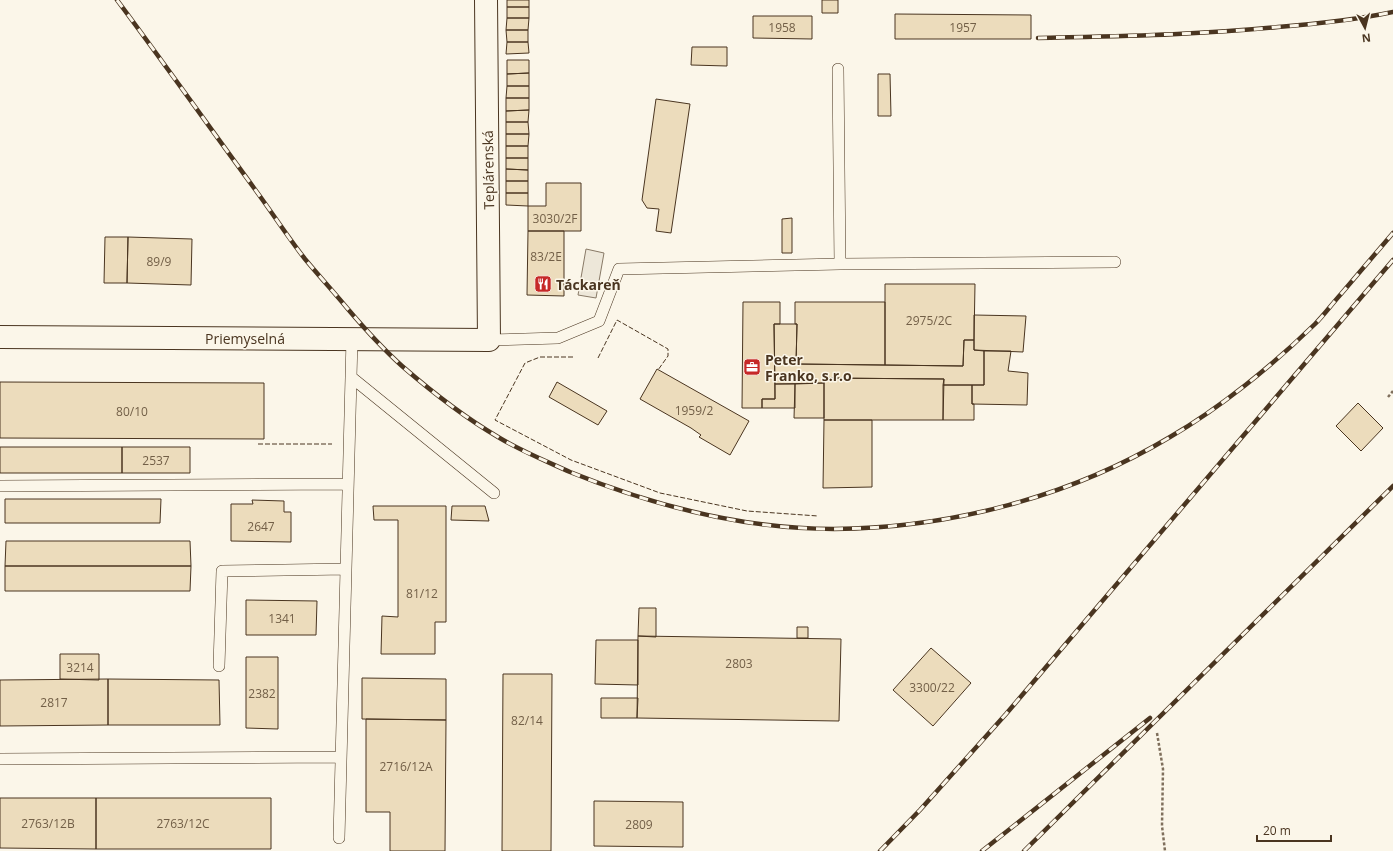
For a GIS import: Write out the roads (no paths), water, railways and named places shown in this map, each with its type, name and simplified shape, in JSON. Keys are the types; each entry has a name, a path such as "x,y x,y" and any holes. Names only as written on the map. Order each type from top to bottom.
{"street":[{"name":"Teplárenská","path":"486,0 490,340"},
{"name":"Priemyselná","path":"0,337 490,340"}],"lane":[{"path":"838,69 840,264"},
{"path":"490,340 558,338 599,321 619,269 840,264 1115,262"},
{"path":"339,838 352,339"},
{"path":"351,377 494,493"},
{"path":"0,486 348,484"},
{"path":"220,666 222,571 346,570"},
{"path":"0,759 340,757"}],"railway":[{"path":"117,0 305,259 373,338 413,376 448,404 485,429 516,447 543,460 570,472 634,495 666,505 733,520 766,525 834,529 922,523 1008,505 1051,492 1092,477 1132,458 1189,426 1246,385 1282,355 1315,324 1393,233"},
{"path":"1038,38 1158,35 1248,30 1307,25 1393,12"},
{"path":"880,851 920,810 1006,714 1393,260"},
{"path":"1024,851 1393,486"},
{"path":"982,851 1150,718"}],"place":[{"name":"Táckareň","path":"543,284"},
{"name":"Peter Franko, s.r.o","path":"752,367"}]}
